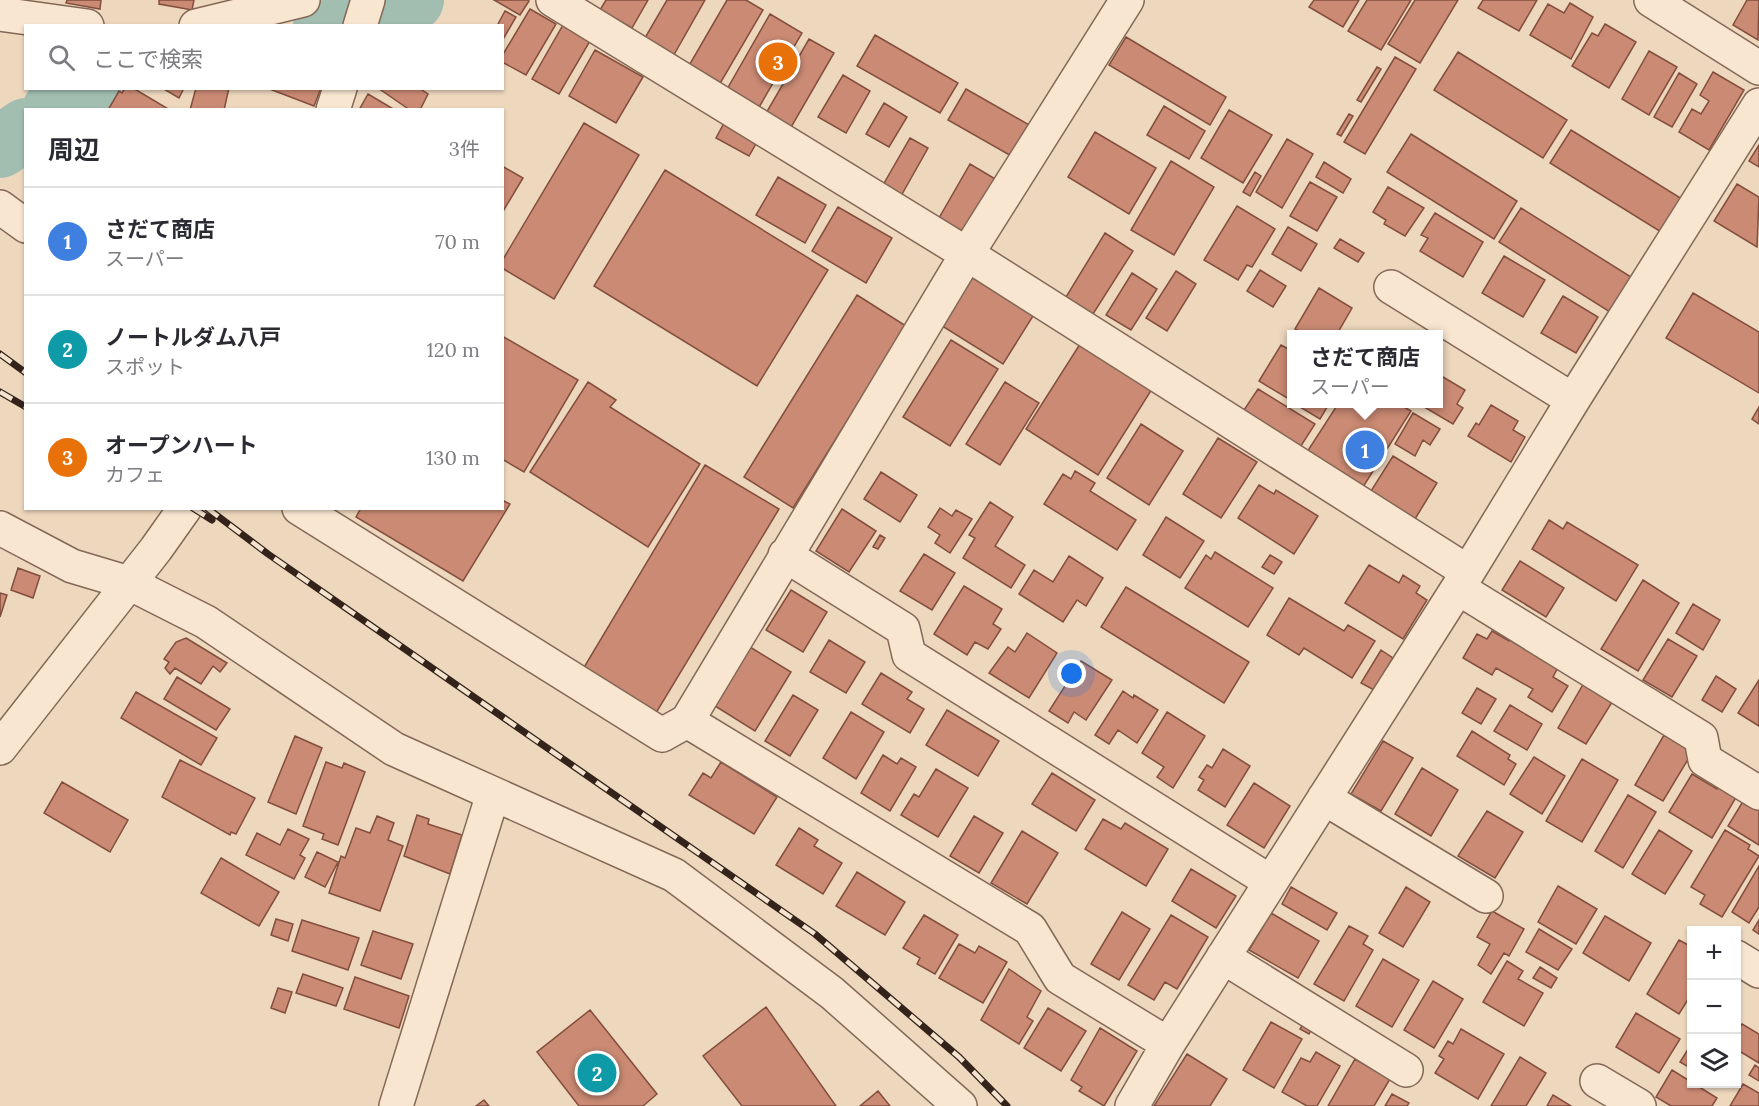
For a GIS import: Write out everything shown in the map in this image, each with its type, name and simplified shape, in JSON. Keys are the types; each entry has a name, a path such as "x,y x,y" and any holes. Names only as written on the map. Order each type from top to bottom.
{"street":[{"path":"204,24 303,0"},
{"path":"361,24 368,0"},
{"path":"553,0 967,254 1463,580 1701,738 1706,760 1759,793"},
{"path":"302,510 662,735 687,721 967,254 1127,0"},
{"path":"1650,0 1759,68"},
{"path":"0,14 72,24"},
{"path":"334,108 339,90"},
{"path":"1132,1106 1168,1044 1463,580 1573,400 1759,105"},
{"path":"0,207 24,225"},
{"path":"1391,287 1573,400"},
{"path":"0,748 184,510"},
{"path":"0,528 72,566 129,583 206,622 394,749 674,875 832,993 960,1106"},
{"path":"785,555 903,629 909,655 1271,882"},
{"path":"687,721 1030,929 1060,978 1168,1044"},
{"path":"396,1106 493,794"},
{"path":"1324,798 1486,896"},
{"path":"1223,957 1406,1070"},
{"path":"1741,960 1759,971"},
{"path":"1597,1081 1639,1106"}],"building":[{"path":"67,0 101,0 100,9 66,3"},
{"path":"159,0 194,0 192,10 159,4"},
{"path":"494,0 528,0 529,1 520,15"},
{"path":"606,0 648,0 632,28 600,10"},
{"path":"667,0 705,0 671,60 642,43"},
{"path":"727,0 746,0 763,10 718,87 687,69"},
{"path":"1314,0 1359,0 1343,27 1309,7"},
{"path":"1367,0 1411,0 1381,50 1348,31"},
{"path":"1415,0 1458,0 1420,63 1388,44"},
{"path":"1483,0 1537,0 1519,31 1478,8"},
{"path":"1747,0 1759,0 1758,40 1733,25"},
{"path":"1570,3 1593,17 1571,59 1530,35 1548,4 1564,13"},
{"path":"530,9 556,24 526,75 504,63 504,53"},
{"path":"505,11 516,17 504,38 504,24 498,24"},
{"path":"770,14 802,33 758,109 726,91"},
{"path":"1605,24 1636,42 1609,88 1572,66 1592,33 1598,36"},
{"path":"563,25 590,41 559,94 532,79"},
{"path":"875,35 958,83 940,113 857,66"},
{"path":"1126,37 1226,97 1210,125 1109,65"},
{"path":"809,39 834,53 790,129 765,115"},
{"path":"595,50 643,77 616,123 569,96"},
{"path":"1649,51 1677,67 1649,115 1622,99"},
{"path":"1458,52 1567,120 1543,158 1434,90"},
{"path":"1395,57 1416,69 1365,154 1344,142"},
{"path":"1377,67 1381,69 1361,102 1357,100"},
{"path":"1713,72 1744,90 1709,150 1679,132 1692,109 1701,114 1709,101 1700,95"},
{"path":"1679,73 1697,84 1672,127 1654,117"},
{"path":"843,75 870,91 846,133 818,117"},
{"path":"966,89 1031,126 1013,157 948,120"},
{"path":"124,90 136,90 167,108 109,108 119,91 122,93"},
{"path":"165,90 183,90 179,98"},
{"path":"195,90 229,90 224,108 191,108"},
{"path":"272,90 320,90 314,106"},
{"path":"381,90 422,90 428,94 421,108 407,108"},
{"path":"368,94 392,108 360,108"},
{"path":"884,103 907,117 889,147 866,134"},
{"path":"1164,106 1205,131 1189,159 1147,135"},
{"path":"1229,110 1272,135 1243,183 1201,158"},
{"path":"1349,114 1353,116 1341,136 1337,134"},
{"path":"584,123 639,155 554,299 504,269 504,258"},
{"path":"724,123 757,142 749,156 716,138"},
{"path":"1571,130 1682,199 1661,232 1550,163"},
{"path":"1095,132 1156,168 1129,214 1068,177"},
{"path":"1411,134 1517,201 1494,239 1387,172"},
{"path":"910,138 928,148 901,196 883,185"},
{"path":"1287,139 1313,154 1282,208 1256,192"},
{"path":"1759,145 1759,167 1749,161"},
{"path":"1171,161 1214,187 1174,255 1131,230"},
{"path":"1324,162 1351,179 1343,193 1316,177"},
{"path":"970,164 997,180 966,233 939,218"},
{"path":"504,167 523,178 504,210"},
{"path":"665,170 828,270 757,386 594,286"},
{"path":"1255,172 1261,176 1250,196 1243,192"},
{"path":"778,177 826,205 805,243 756,215"},
{"path":"1310,182 1337,197 1317,231 1290,216"},
{"path":"1737,184 1759,197 1757,247 1714,221"},
{"path":"1388,187 1424,208 1405,236 1384,224 1386,220 1373,212"},
{"path":"1237,206 1275,229 1252,267 1247,265 1238,280 1204,260"},
{"path":"838,207 892,238 866,283 812,251"},
{"path":"1521,208 1631,277 1610,312 1499,242"},
{"path":"1435,213 1483,242 1463,277 1420,251 1428,238 1421,235"},
{"path":"1288,227 1317,244 1301,271 1272,254"},
{"path":"1105,233 1133,251 1093,314 1066,297"},
{"path":"1340,239 1364,253 1358,262 1334,248"},
{"path":"1504,256 1545,280 1523,317 1482,293"},
{"path":"1260,270 1286,286 1273,307 1247,291"},
{"path":"1176,271 1196,284 1167,331 1146,318"},
{"path":"1132,273 1157,289 1131,330 1106,315"},
{"path":"970,276 1033,316 1003,364 939,324"},
{"path":"1319,288 1352,308 1339,330 1295,329"},
{"path":"1693,293 1759,332 1759,393 1666,338"},
{"path":"857,295 906,326 793,508 744,477"},
{"path":"1563,296 1598,317 1576,353 1541,333"},
{"path":"504,337 578,380 524,472 504,460"},
{"path":"951,340 998,369 950,446 903,417"},
{"path":"1080,344 1152,389 1098,475 1026,429"},
{"path":"1281,345 1287,348 1287,398 1259,381"},
{"path":"1443,377 1465,390 1457,404 1463,408 1453,424 1426,408 1443,408"},
{"path":"588,382 616,400 610,407 700,464 648,547 530,472"},
{"path":"1005,382 1039,403 1000,465 966,444"},
{"path":"1258,389 1315,424 1299,449 1242,413"},
{"path":"1491,405 1518,421 1513,430 1525,437 1511,462 1468,436 1476,423 1479,425"},
{"path":"1759,407 1759,424 1752,419"},
{"path":"1302,408 1327,408 1320,419"},
{"path":"1335,408 1406,408 1411,411 1363,487 1307,452"},
{"path":"1413,413 1440,429 1430,445 1423,440 1415,456 1395,444"},
{"path":"1141,424 1183,451 1149,505 1107,478"},
{"path":"1218,438 1257,462 1221,518 1183,494"},
{"path":"1393,456 1437,483 1415,519 1371,491"},
{"path":"705,465 779,509 656,713 583,669"},
{"path":"1075,471 1095,483 1090,491 1136,520 1117,550 1044,504 1063,474 1071,479"},
{"path":"881,472 917,495 900,522 864,499"},
{"path":"1259,485 1274,494 1276,490 1318,516 1294,554 1238,518"},
{"path":"504,501 510,504 463,581 356,517 360,510 504,510"},
{"path":"990,502 1013,517 995,546 1025,565 1011,588 963,558 975,538 969,535"},
{"path":"940,508 952,516 956,510 972,519 950,553 935,543 940,535 928,527"},
{"path":"842,509 876,531 849,572 816,551"},
{"path":"1166,517 1204,541 1180,578 1143,555"},
{"path":"1549,520 1563,529 1567,522 1638,565 1616,601 1532,549"},
{"path":"880,535 885,538 878,549 873,547"},
{"path":"1215,552 1273,588 1248,627 1185,588 1206,555 1211,559"},
{"path":"924,554 955,573 932,610 900,591"},
{"path":"1270,555 1282,562 1274,574 1262,567"},
{"path":"1069,556 1103,578 1086,606 1077,600 1063,622 1019,594 1034,570 1053,582"},
{"path":"1520,561 1564,588 1546,617 1502,590"},
{"path":"1369,565 1399,583 1403,575 1420,586 1416,593 1427,600 1403,639 1345,603"},
{"path":"18,568 40,576 33,598 11,590"},
{"path":"1643,580 1679,603 1638,671 1601,649"},
{"path":"964,586 1002,609 993,624 1001,629 988,649 975,642 967,655 934,634"},
{"path":"1126,587 1249,662 1224,703 1101,627"},
{"path":"791,590 827,612 803,652 766,630"},
{"path":"0,593 7,595 0,617"},
{"path":"1289,598 1344,631 1348,625 1375,641 1352,678 1304,648 1299,655 1267,635"},
{"path":"1693,604 1720,620 1703,650 1676,633"},
{"path":"1492,631 1509,641 1514,632 1562,660 1553,677 1568,686 1552,712 1528,697 1533,689 1496,668 1492,675 1463,658 1477,634 1487,639"},
{"path":"1027,633 1057,653 1029,698 989,673 1008,647 1015,652"},
{"path":"186,638 227,663 220,672 213,666 201,684 175,668 170,674 165,668 169,662 164,659 176,642"},
{"path":"1668,639 1697,656 1672,697 1643,680"},
{"path":"829,640 865,662 846,693 810,672"},
{"path":"750,647 791,672 755,731 715,706"},
{"path":"1381,650 1393,658 1374,690 1361,683"},
{"path":"1081,661 1112,680 1086,720 1074,712 1068,723 1049,711"},
{"path":"881,673 912,692 907,699 924,709 910,733 862,704"},
{"path":"1716,676 1736,689 1722,712 1702,700"},
{"path":"177,677 230,709 216,730 164,699"},
{"path":"1759,680 1759,726 1738,713"},
{"path":"1585,681 1614,699 1586,744 1558,728"},
{"path":"1477,688 1496,699 1481,724 1462,713"},
{"path":"1123,691 1158,710 1137,743 1118,730 1109,744 1095,735"},
{"path":"136,692 217,738 201,765 121,718"},
{"path":"793,695 818,710 790,756 765,741"},
{"path":"1510,705 1542,724 1527,750 1494,731"},
{"path":"947,710 999,741 978,776 926,745"},
{"path":"851,712 884,732 856,779 823,758"},
{"path":"1167,712 1205,736 1173,788 1157,777 1164,767 1142,753"},
{"path":"1472,731 1510,755 1508,759 1516,764 1504,785 1457,756"},
{"path":"1664,735 1693,751 1663,801 1635,785"},
{"path":"295,736 322,748 296,814 268,802"},
{"path":"1383,741 1413,758 1381,811 1351,794"},
{"path":"1223,749 1250,766 1225,807 1198,790 1204,780 1199,777 1207,765 1212,768"},
{"path":"883,755 897,764 901,758 916,767 890,811 861,793"},
{"path":"1534,757 1565,776 1542,814 1510,794"},
{"path":"1582,759 1618,780 1582,842 1546,821"},
{"path":"180,760 255,798 236,834 231,832 230,835 162,797"},
{"path":"326,762 342,768 344,763 365,772 338,845 322,839 324,834 303,826"},
{"path":"721,762 777,797 754,834 689,795 703,773 711,778"},
{"path":"1422,768 1458,790 1431,836 1395,814"},
{"path":"936,769 968,788 938,837 901,815 914,794 919,797"},
{"path":"1052,773 1095,800 1076,831 1032,804"},
{"path":"1692,774 1717,789 1720,784 1738,794 1712,838 1669,812"},
{"path":"62,782 128,820 110,852 44,813"},
{"path":"1254,783 1290,806 1264,848 1227,825"},
{"path":"1628,795 1656,812 1623,868 1595,851"},
{"path":"1745,798 1759,806 1759,845 1728,826"},
{"path":"1487,811 1523,832 1495,878 1458,856"},
{"path":"417,815 429,819 428,824 462,835 450,874 404,856"},
{"path":"377,816 394,823 388,840 403,846 380,911 329,893 341,856 345,858 356,828 370,833"},
{"path":"974,816 1003,833 979,873 950,856"},
{"path":"1103,819 1121,829 1125,823 1168,849 1146,886 1085,849"},
{"path":"799,828 818,840 814,846 842,863 823,894 776,865"},
{"path":"288,829 309,839 300,855 305,858 294,879 246,855 257,833 280,845"},
{"path":"1659,830 1692,851 1665,894 1632,874"},
{"path":"1725,830 1750,845 1748,849 1759,856 1722,917 1700,904 1705,895 1691,887"},
{"path":"1022,831 1058,853 1027,904 991,883"},
{"path":"317,852 338,862 325,887 305,877"},
{"path":"221,858 279,892 259,926 201,893"},
{"path":"1759,866 1759,907 1749,923 1732,912"},
{"path":"1191,869 1236,896 1216,928 1172,901"},
{"path":"857,872 905,902 885,935 836,906"},
{"path":"1558,886 1597,909 1576,944 1538,922"},
{"path":"1291,887 1337,913 1327,930 1282,904"},
{"path":"1406,887 1430,902 1403,947 1379,933"},
{"path":"1492,911 1524,929 1509,956 1504,953 1491,974 1478,965 1490,944 1477,937"},
{"path":"1122,912 1150,929 1119,980 1091,964"},
{"path":"1271,913 1319,941 1298,978 1249,950"},
{"path":"924,915 958,935 935,974 917,964 920,958 903,948"},
{"path":"1171,915 1208,937 1177,989 1165,982 1154,1000 1128,985"},
{"path":"1605,916 1651,943 1629,981 1583,953"},
{"path":"276,919 293,924 288,941 271,935"},
{"path":"302,920 359,938 348,970 292,951"},
{"path":"1759,920 1759,934 1753,930"},
{"path":"1349,926 1368,936 1363,944 1373,950 1344,1001 1314,984"},
{"path":"1539,929 1572,949 1558,970 1526,952"},
{"path":"373,931 413,944 401,979 361,965"},
{"path":"1679,940 1687,944 1687,1001 1679,1014 1647,994"},
{"path":"959,944 975,953 979,946 1007,962 983,1003 939,978"},
{"path":"1383,959 1419,980 1392,1027 1356,1006"},
{"path":"1507,961 1523,971 1518,979 1543,993 1524,1026 1483,1002"},
{"path":"1540,967 1557,978 1551,988 1533,978"},
{"path":"1009,969 1041,991 1027,1017 1033,1021 1019,1044 981,1020"},
{"path":"303,974 343,988 336,1006 296,993"},
{"path":"355,977 409,996 399,1028 344,1009"},
{"path":"1433,981 1463,999 1434,1048 1404,1030"},
{"path":"278,988 292,992 285,1013 271,1008"},
{"path":"766,1007 836,1106 742,1106 703,1056"},
{"path":"1048,1008 1086,1031 1061,1071 1024,1048"},
{"path":"590,1010 657,1094 643,1106 579,1106 537,1052"},
{"path":"1636,1013 1680,1039 1659,1073 1616,1047"},
{"path":"1305,1021 1313,1026 1309,1034 1300,1029"},
{"path":"1271,1022 1302,1039 1274,1088 1243,1070"},
{"path":"1741,1026 1759,1034 1759,1063 1741,1052"},
{"path":"1100,1028 1137,1051 1104,1106 1079,1091 1082,1087 1071,1080"},
{"path":"1461,1029 1504,1054 1478,1099 1435,1073 1444,1059 1439,1056 1448,1041 1453,1044"},
{"path":"1687,1051 1687,1066 1680,1062"},
{"path":"1316,1052 1340,1066 1317,1106 1307,1106 1282,1092 1301,1058 1310,1062"},
{"path":"1187,1054 1227,1079 1210,1106 1154,1106"},
{"path":"1520,1057 1546,1073 1526,1106 1491,1106"},
{"path":"1355,1059 1390,1079 1374,1106 1328,1106"},
{"path":"1755,1065 1759,1068 1759,1081 1749,1075"},
{"path":"1672,1070 1687,1079 1687,1088 1701,1088 1717,1098 1712,1106 1671,1106 1656,1097"},
{"path":"1743,1084 1759,1093 1759,1106 1730,1106"},
{"path":"878,1091 890,1106 860,1106"},
{"path":"1392,1094 1409,1103 1407,1106 1385,1106"},
{"path":"1553,1095 1571,1106 1547,1106"},
{"path":"484,1100 489,1106 476,1106"}],"waterway":[{"path":"331,24 413,0"},
{"path":"57,108 89,90"},
{"path":"0,147 24,130"}],"railway":[{"path":"0,354 24,372"},
{"path":"0,392 24,406"},
{"path":"196,510 212,520"},
{"path":"210,510 268,554 815,934 959,1057 1007,1106"}],"place":[{"name":"オープンハート","path":"778,62"},
{"name":"さだて商店","path":"1365,450"},
{"name":"ノートルダム八戸","path":"597,1073"}]}
